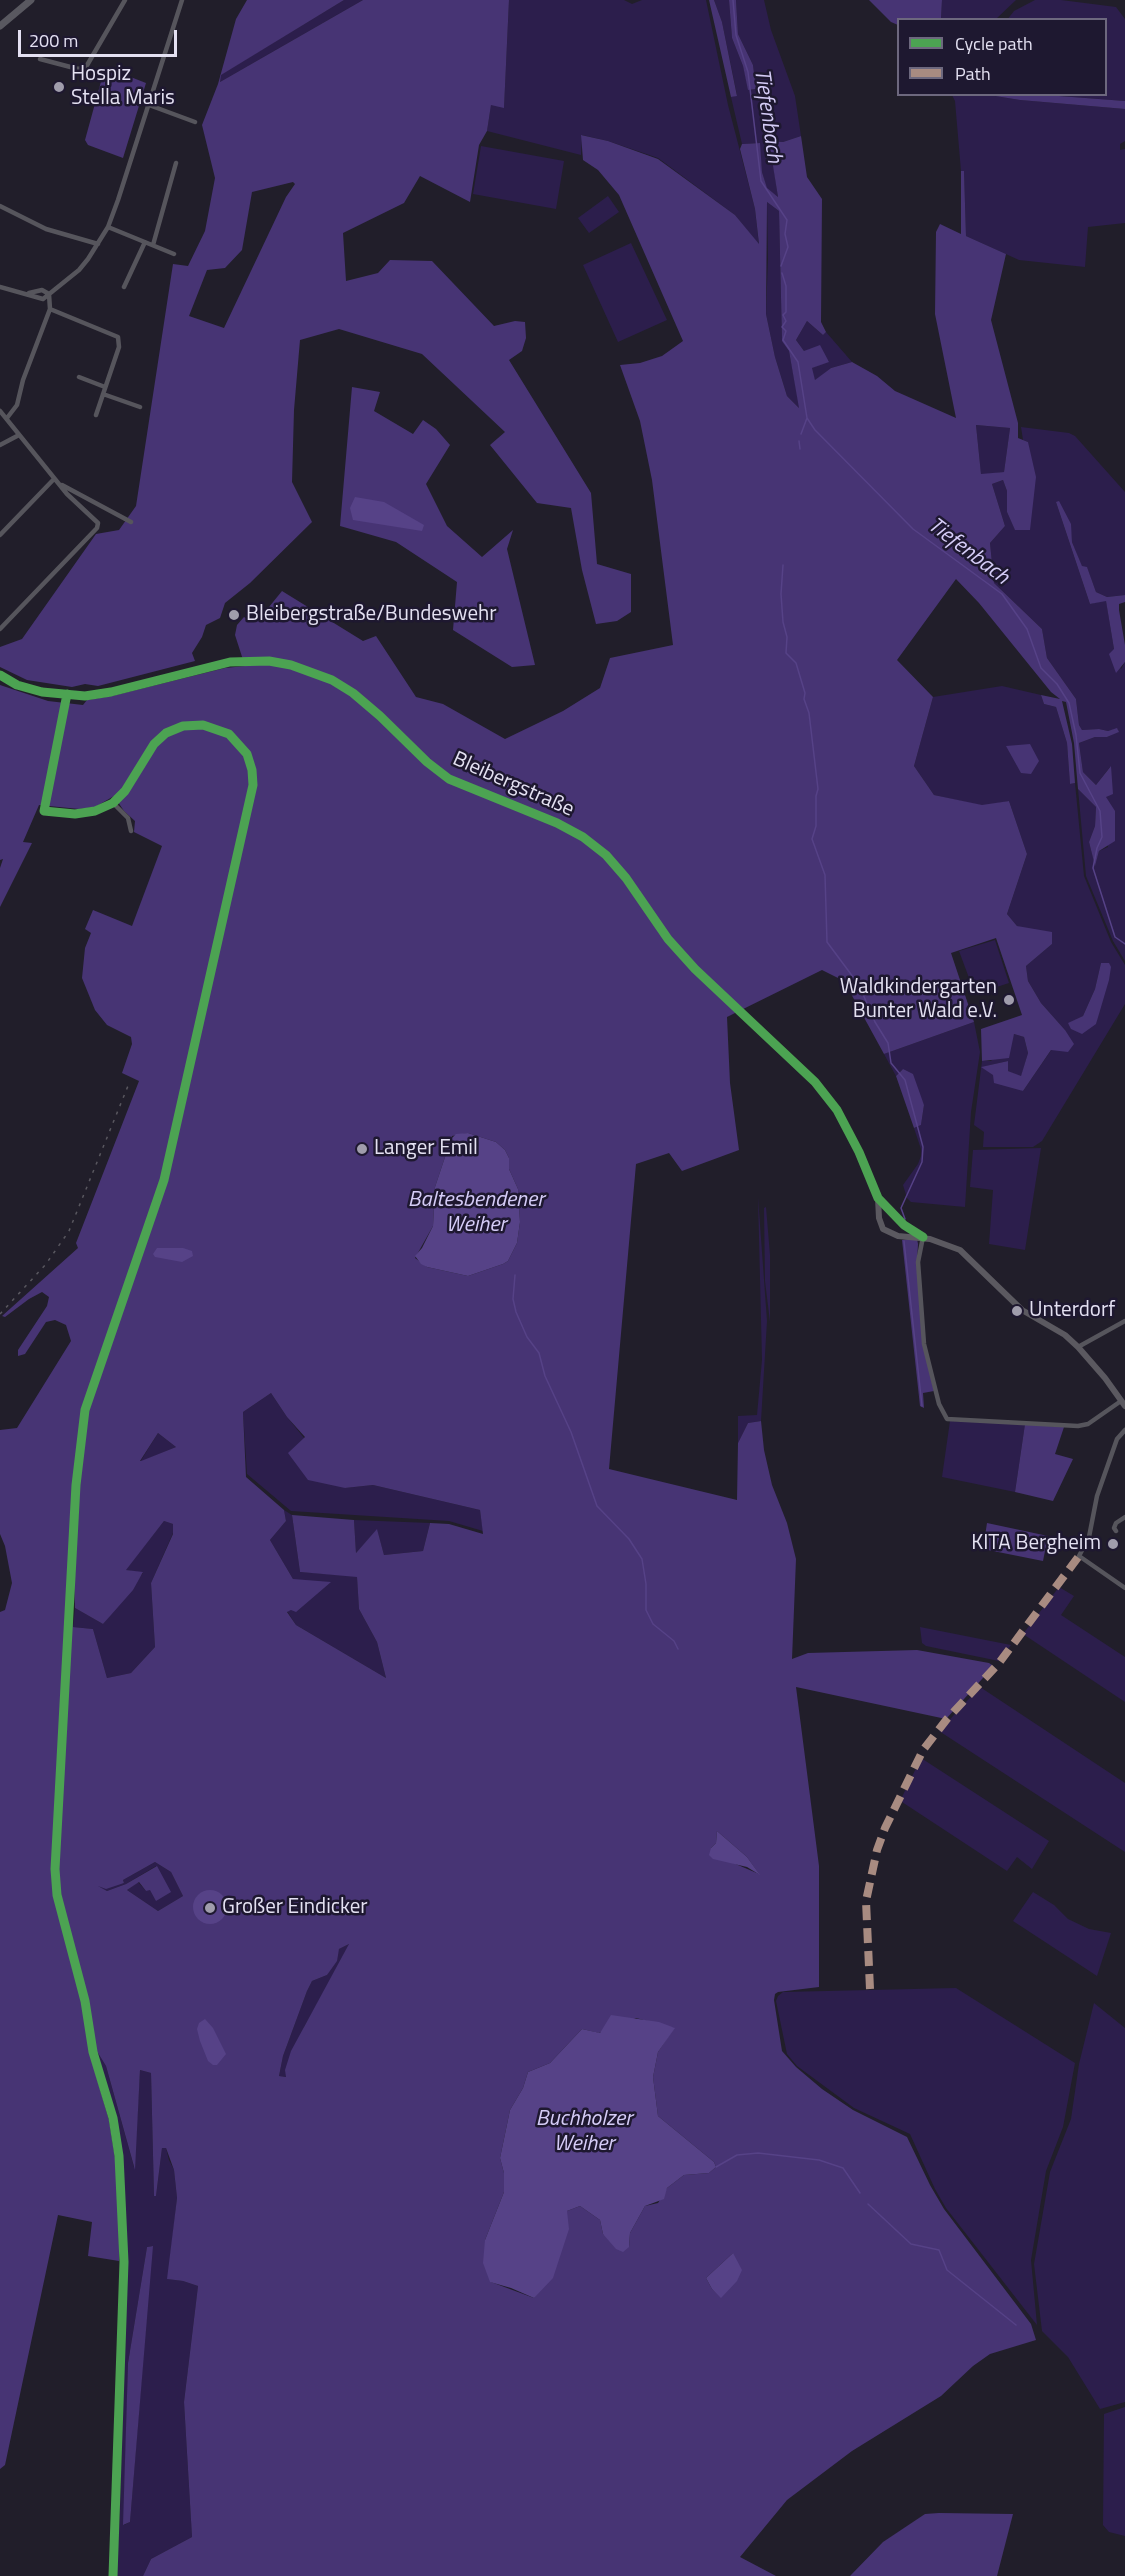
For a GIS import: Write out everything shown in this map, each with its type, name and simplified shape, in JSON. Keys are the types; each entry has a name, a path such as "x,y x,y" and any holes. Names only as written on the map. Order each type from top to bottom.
{"main road":[{"path":"0,26 31,0"}],"street":[{"path":"40,59 78,69 86,67 125,0"},
{"path":"0,287 29,293 43,299 79,270 98,244 108,227 182,0"},
{"path":"149,105 195,122"},
{"path":"153,245 176,163"},
{"path":"0,206 46,229 98,244"},
{"path":"108,227 174,254"},
{"path":"124,287 145,242"},
{"path":"7,418 17,405 23,380 50,309 49,294"},
{"path":"50,309 118,337 119,347 96,414"},
{"path":"79,378 105,387"},
{"path":"103,394 140,406"},
{"path":"0,411 56,481 98,523 97,528 0,629"},
{"path":"0,445 19,435"},
{"path":"56,481 131,522"},
{"path":"0,535 56,481"},
{"name":"Bleibergstraße","path":"0,675 17,685 33,689 85,696 111,692 230,662 268,661 291,665 332,680 353,693 427,762 449,779 557,823 583,837 606,855 626,878 668,939 688,962 815,1083 830,1101 859,1152 878,1198 889,1212 923,1237"},
{"path":"67,694 44,811 75,814 95,811 113,803 125,791 154,744 166,733 183,726 203,724 229,734 247,754 252,770 253,785 164,1180 85,1410 76,1485 55,1869 57,1895 85,2001 93,2052 113,2118 119,2156 124,2262 113,2576"},
{"path":"113,803 128,818 131,831"},
{"name":"Bleibergstraße","path":"878,1198 883,1229 898,1236"},
{"path":"879,1211 883,1209 889,1212"},
{"path":"898,1236 904,1233 904,1225"},
{"path":"898,1236 923,1237 960,1250 1022,1310 1065,1335 1078,1347 1123,1404 1088,1424 1078,1426 947,1419 939,1404 924,1344 918,1262 923,1237"},
{"path":"1078,1347 1125,1321"},
{"path":"1125,1430 1117,1439 1097,1496 1089,1537 1079,1556 1125,1588"},
{"path":"1116,1532 1114,1528 1116,1523 1125,1517"}],"shaded area":[{"path":"247,0 344,0 221,75 220,82 363,0 509,0 504,108 491,105 487,131 479,145 470,202 420,176 404,203 343,233 346,281 378,273 390,260 432,261 494,326 515,321 525,322 526,338 522,351 509,360 591,493 597,564 631,574 631,612 617,621 596,624 582,570 571,508 537,503 490,445 505,432 422,354 339,329 300,340 294,410 292,482 312,522 250,583 225,603 220,618 206,625 192,653 195,661 98,686 85,684 72,687 27,680 0,667 0,647 22,639 96,534 119,530 136,506 173,264 188,266 205,231 215,178 202,125 218,84 236,19","holes":["293,182 295,184 286,197 224,328 189,316 207,270 225,268 242,250 252,192"]},
{"path":"344,0 363,0 220,82 220,75"},
{"path":"509,0 624,0 632,4 642,0 706,0 728,105 755,209 759,245 735,215 658,158 582,135 581,155 487,131 491,104 504,107"},
{"path":"709,0 714,0 722,22 737,96 731,97"},
{"path":"714,0 729,0 732,38 749,90 756,89 753,65 738,34 736,0 764,0 771,30 795,96 801,136 783,142 770,141 778,197 767,189 762,172 759,143 742,144 731,97 737,95 722,22"},
{"path":"729,0 736,0 738,34 753,65 756,89 748,90 743,66 732,38"},
{"path":"869,0 942,0 941,18 897,18 897,25 891,22"},
{"path":"942,0 1016,0 997,18 941,18"},
{"path":"1035,0 1061,0 1116,7 1125,19 1125,101 1059,96 1107,96 1107,18 1009,18 1014,11"},
{"path":"105,67 146,83 123,158 88,145 85,140"},
{"path":"952,96 995,96 1125,109 1125,141 1120,144 1120,150 1125,149 1125,223 1088,227 1085,267 1019,260 966,236 964,172 961,171 955,101"},
{"path":"995,96 1059,96 1125,101 1125,109"},
{"path":"581,135 608,141 658,159 735,215 759,244 755,209 740,149 742,144 760,143 762,172 767,188 778,197 769,141 783,142 801,136 807,177 822,199 821,322 826,332 823,335 807,321 796,340 804,351 820,345 829,362 812,368 815,380 831,368 852,362 877,376 895,391 956,418 935,314 936,232 940,224 961,234 961,171 964,171 966,236 1006,254 991,320 1018,423 1018,438 1028,442 1036,477 1030,530 1015,530 1007,512 1007,491 1003,480 992,484 1005,526 990,543 994,583 1042,629 1047,658 1076,699 1079,725 1082,730 1108,731 1117,728 1119,732 1079,743 1083,772 1096,785 1111,766 1113,794 1106,797 1115,811 1115,841 1099,851 1095,866 1089,842 1095,826 1096,807 1078,789 1074,743 1066,702 1062,701 1072,744 1075,783 1070,784 1067,743 1056,707 1044,704 1041,695 1060,699 1051,692 979,603 956,579 897,660 933,697 914,766 934,795 982,805 1009,801 1027,854 1007,914 1017,926 1052,932 1052,944 1026,966 1028,981 1041,1003 1074,1044 1068,1052 1051,1050 1023,1091 994,1083 993,1075 981,1067 1008,1061 1008,1071 1021,1076 1028,1053 1024,1037 1014,1034 1009,1058 982,1061 981,1029 1022,1015 996,938 951,953 974,1022 884,1054 844,981 822,970 727,1017 730,1083 739,1150 682,1171 669,1153 636,1164 609,1469 737,1500 738,1443 748,1423 761,1421 764,1450 772,1485 787,1523 796,1559 792,1659 808,1653 917,1650 992,1665 991,1669 946,1719 796,1687 819,1866 819,1987 778,1992 774,2000 782,2051 796,2067 822,2089 853,2110 907,2137 944,2209 1031,2324 1036,2340 990,2354 973,2366 941,2396 852,2451 787,2500 740,2557 776,2576 143,2576 151,2559 192,2537 184,2402 198,2286 167,2279 177,2198 174,2170 166,2148 162,2148 156,2196 154,2196 151,2073 140,2070 135,2170 106,2066 98,2053 91,2058 109,2120 116,2164 120,2230 119,2261 88,2256 92,2222 58,2215 5,2465 0,2469 0,1612 5,1610 12,1583 5,1546 0,1534 0,1430 17,1428 71,1341 66,1325 55,1320 46,1322 25,1354 18,1356 18,1350 47,1306 49,1297 42,1292 5,1317 2,1316 78,1248 76,1243 139,1081 122,1073 132,1044 131,1037 107,1025 95,1010 82,978 85,948 91,933 85,929 93,910 132,926 162,846 134,832 135,821 124,811 114,796 95,807 79,809 39,805 23,842 32,843 0,907 0,868 3,859 0,860 0,685 48,701 83,705 87,700 225,668 245,666 235,635 237,625 244,617 250,621 269,607 282,591 363,641 376,636 416,697 443,704 505,739 563,711 600,688 610,658 673,645 652,480 640,421 620,365 640,363 662,356 683,341 619,195 598,170 583,160","holes":["767,202 779,211 782,341 789,351 799,408 787,396 775,357 766,314","976,425 1010,428 1004,472 981,474","468,1133 496,1142 505,1150 509,1158 509,1169 518,1189 520,1222 517,1243 508,1261 468,1276 427,1267 415,1258 433,1226 435,1187 452,1136","271,1393 287,1417 305,1437 288,1453 308,1480 345,1488 373,1485 480,1510 483,1534 449,1524 430,1523 423,1551 384,1555 377,1529 356,1553 354,1520 292,1515 300,1572 357,1577 359,1609 377,1642 386,1678 296,1625 287,1612 291,1610 296,1612 331,1582 293,1579 270,1540 286,1521 284,1510 246,1477 243,1412","158,1433 176,1447 140,1461","164,1521 173,1524 173,1534 151,1583 155,1647 131,1673 107,1678 93,1629 73,1627 69,1556 73,1555 75,1608 103,1624 133,1590 143,1572 126,1570","717,1831 747,1857 759,1874 731,1862 711,1848 716,1843","155,1862 171,1872 183,1896 158,1911 127,1890 139,1882 146,1891 150,1890 156,1901 171,1892 157,1866 126,1884 107,1891 98,1886 106,1889 124,1883 123,1880","349,1944 291,2051 285,2070 286,2077 279,2076 283,2056 312,1981 327,1975 337,1961 339,1949","636,2018 674,2028 658,2052 653,2077 658,2116 714,2162 716,2167 709,2173 684,2175 667,2188 658,2203 645,2206 630,2233 629,2247 603,2234 600,2220 580,2206 567,2211 534,2298 491,2282 485,2240 504,2192 504,2173 500,2158 510,2110 523,2088 528,2072 550,2063 582,2029 599,2033","733,2253 721,2297 712,2289 706,2278"]},
{"path":"481,146 564,161 556,209 473,194"},
{"path":"608,196 619,212 589,233 578,218"},
{"path":"767,202 779,211 782,340 789,351 800,409 787,396 775,357 766,314"},
{"path":"631,243 667,320 618,342 583,265"},
{"path":"807,321 823,335 826,332 852,362 831,368 815,381 811,368 829,361 804,351 796,340"},
{"path":"352,387 380,392 374,411 413,434 423,420 436,429 450,445 426,484 447,526 482,557 513,530 507,549 535,665 512,667 453,630 457,582 396,542 340,526"},
{"path":"976,425 1010,428 1004,472 981,475"},
{"path":"1021,427 1069,433 1075,436 1125,492 1125,595 1107,597 1096,592 1087,568 1082,567 1072,542 1070,524 1056,502 1090,604 1106,600 1114,649 1121,669 1125,662 1125,961 1113,941 1086,876 1078,789 1096,807 1095,826 1089,842 1095,865 1099,851 1108,847 1106,797 1110,767 1096,785 1083,772 1079,743 1095,737 1107,737 1118,732 1118,729 1082,730 1079,725 1076,699 1047,658 1042,629 994,583 990,543 1005,526 992,484 1003,480 1007,491 1007,512 1015,529 1030,530 1028,442 1023,440"},
{"path":"1059,501 1071,524 1072,542 1082,566 1087,567 1096,592 1107,597 1125,595 1125,602 1119,604 1119,610 1125,645 1125,662 1116,673 1109,654 1114,649 1106,601 1090,604 1056,502"},
{"path":"1002,686 1041,695 1044,704 1056,707 1067,743 1070,784 1075,783 1084,876 1111,942 1125,965 1125,1004 1042,1141 1033,1147 983,1147 984,1132 974,1125 982,1061 991,1061 1014,1034 1024,1037 1028,1053 1021,1077 1008,1071 1008,1061 982,1067 1023,1091 1065,1030 1041,1003 1028,981 1026,966 1052,944 1017,926 1007,914 1027,854 1009,801 983,806 934,795 914,766 933,697","holes":["1101,963 1096,1024 1068,1024 1083,1016 1095,989"]},
{"path":"1030,744 1039,761 1031,774 1021,773 1006,746"},
{"path":"995,940 1009,983 975,994 959,951"},
{"path":"1101,963 1109,963 1111,967 1109,980 1096,1024 1082,1034 1071,1029 1068,1023 1083,1016 1095,989"},
{"path":"974,1022 980,1052 971,1112 965,1207 911,1202 907,1198 903,1185 921,1156 914,1128 921,1125 924,1105 903,1069 896,1076 884,1054"},
{"path":"903,1069 913,1074 924,1105 921,1125 914,1128 896,1076"},
{"path":"1041,1148 1025,1250 989,1244 993,1190 970,1187 973,1150"},
{"path":"758,1197 767,1321 761,1421 748,1423 738,1443 738,1416 757,1415 762,1360"},
{"path":"766,1207 770,1255 770,1322 765,1281 764,1208"},
{"path":"917,1239 918,1244 917,1262 923,1344 934,1391 923,1393 924,1408 920,1406 902,1240"},
{"path":"271,1393 287,1417 345,1488 373,1485 480,1510 483,1531 449,1521 291,1511 247,1474 243,1412"},
{"path":"950,1421 1025,1424 1015,1492 942,1477"},
{"path":"1025,1424 1064,1427 1055,1454 1073,1459 1053,1501 1015,1492"},
{"path":"158,1433 176,1447 140,1462"},
{"path":"284,1510 292,1515 300,1572 357,1576 359,1609 377,1642 386,1678 296,1625 287,1611 291,1610 293,1579 270,1540 286,1521"},
{"path":"354,1520 430,1523 423,1551 384,1555 377,1530 356,1553"},
{"path":"164,1521 173,1524 173,1533 151,1583 155,1647 131,1673 107,1678 93,1629 73,1627 75,1608 103,1624 143,1573 125,1570"},
{"path":"987,1523 1048,1536 1043,1561 983,1549"},
{"path":"1059,1587 1074,1596 1061,1615 1125,1657 1125,1702 1023,1634"},
{"path":"920,1627 1011,1645 999,1661 926,1646 922,1643"},
{"path":"980,1687 1125,1783 1125,1852 939,1731"},
{"path":"921,1758 1049,1841 1032,1869 1017,1857 1007,1871 902,1802 902,1797"},
{"path":"155,1862 171,1872 183,1896 158,1911 127,1890 138,1882 146,1891 156,1866 126,1884 107,1891 97,1886 124,1883 123,1880"},
{"path":"1033,1892 1054,1905 1068,1919 1089,1929 1111,1933 1097,1976 1013,1921"},
{"path":"349,1944 350,1946 304,2027 286,2077 279,2076 283,2056 312,1981 327,1975 339,1949"},
{"path":"956,1988 1075,2063 1063,2127 1046,2171 1031,2260 1037,2325 946,2208 910,2134 854,2108 797,2066 787,2054 776,2001 783,1992"},
{"path":"1094,2003 1125,2028 1125,2402 1100,2409 1068,2357 1042,2331 1034,2264 1050,2172 1071,2119 1079,2064"},
{"path":"98,2053 106,2066 134,2167 140,2070 151,2073 154,2196 156,2196 162,2148 166,2148 174,2170 177,2198 168,2279 198,2286 184,2402 192,2537 151,2559 143,2576 116,2576 120,2510 126,2261 122,2157","holes":["152,2246 130,2522 124,2525 128,2363 147,2247"]},
{"path":"153,2246 130,2522 123,2525 128,2363 147,2247"},
{"path":"1125,2407 1125,2536 1109,2532 1103,2525 1104,2414"},
{"path":"925,2514 1013,2514 997,2576 850,2576 883,2542"}],"water":[{"path":"355,497 384,502 424,525 422,531 353,520 350,508"},
{"name":"Baltesbendener Weiher","path":"468,1133 496,1142 505,1150 509,1158 509,1169 518,1189 520,1222 517,1243 508,1261 468,1276 427,1267 421,1264 415,1256 422,1248 433,1226 435,1187 451,1139 456,1134"},
{"path":"157,1248 183,1248 192,1251 193,1256 182,1262 155,1257 153,1254"},
{"path":"717,1831 747,1857 760,1875 747,1867 713,1859 709,1855 716,1843"},
{"path":"210,1890 222,1895 227,1907 222,1919 210,1924 198,1919 193,1907 198,1895"},
{"name":"Buchholzer Weiher","path":"611,2015 659,2022 675,2028 658,2052 653,2077 658,2116 714,2162 716,2167 709,2173 684,2175 667,2188 664,2199 645,2206 630,2233 629,2247 623,2252 616,2249 603,2234 600,2220 580,2206 567,2211 569,2229 553,2278 534,2298 490,2282 483,2263 485,2240 504,2192 504,2173 500,2158 510,2110 523,2088 528,2072 550,2063 582,2029 600,2033"},
{"path":"205,2019 213,2028 226,2054 217,2065 208,2061 200,2041 197,2029 199,2023"},
{"path":"733,2253 742,2270 737,2281 721,2298 706,2278"}],"waterway":[{"name":"Tiefenbach","path":"733,0 736,35 748,72 761,181 787,220 785,234 788,247 781,266"},
{"name":"Tiefenbach","path":"782,273 786,286 786,312 783,315 786,321 782,327 786,331 783,340 798,362 807,418 815,430 913,529 1002,594 1027,629 1041,668 1057,684 1069,703 1076,735 1080,773 1100,811 1102,837 1093,868 1115,937 1125,944"},
{"path":"801,434 807,418"},
{"path":"799,441 800,449"},
{"path":"783,565 781,594 783,622 787,637 786,653 796,663 805,693 818,789 816,826 812,839 825,875 827,942 859,985 875,1022 888,1043 891,1063 905,1080 923,1147 922,1162 901,1208 905,1219"},
{"path":"904,1241 922,1406"},
{"path":"515,1275 513,1299 516,1312 527,1337 539,1353 545,1376 571,1432 597,1506 629,1539 642,1559 646,1584 646,1610 653,1624 674,1641 678,1649"},
{"path":"716,2167 737,2155 758,2153 819,2160 843,2168 860,2193"},
{"path":"868,2204 911,2244 939,2250 947,2270 1016,2325"}],"railway":[{"path":"0,1314 46,1264 69,1231 130,1081"}],"marked path":[{"path":"870,1989 866,1901 877,1850 885,1828 923,1750 947,1719 999,1663 1079,1556"}],"cycle path":[{"path":"0,675 17,685 42,692 85,696 111,692 230,662 269,661 291,665 332,680 353,693 427,762 449,779 557,823 583,837 606,855 626,878 668,939 695,969 815,1082 837,1110 859,1152 878,1198 904,1225 923,1237"},
{"path":"67,694 44,811 75,814 95,811 113,803 125,791 154,744 166,733 183,726 203,725 229,734 247,754 252,770 253,785 164,1180 85,1410 76,1485 55,1869 57,1895 85,2001 93,2052 113,2118 119,2156 124,2262 113,2576"}],"place":[{"name":"Hospiz Stella Maris","path":"59,87"},
{"name":"Bleibergstraße/Bundeswehr","path":"234,615"},
{"name":"Waldkindergarten Bunter Wald e.V.","path":"1009,1000"},
{"name":"Langer Emil","path":"362,1149"},
{"name":"Unterdorf","path":"1017,1311"},
{"name":"KITA Bergheim","path":"1113,1544"},
{"name":"Großer Eindicker","path":"210,1908"}]}
